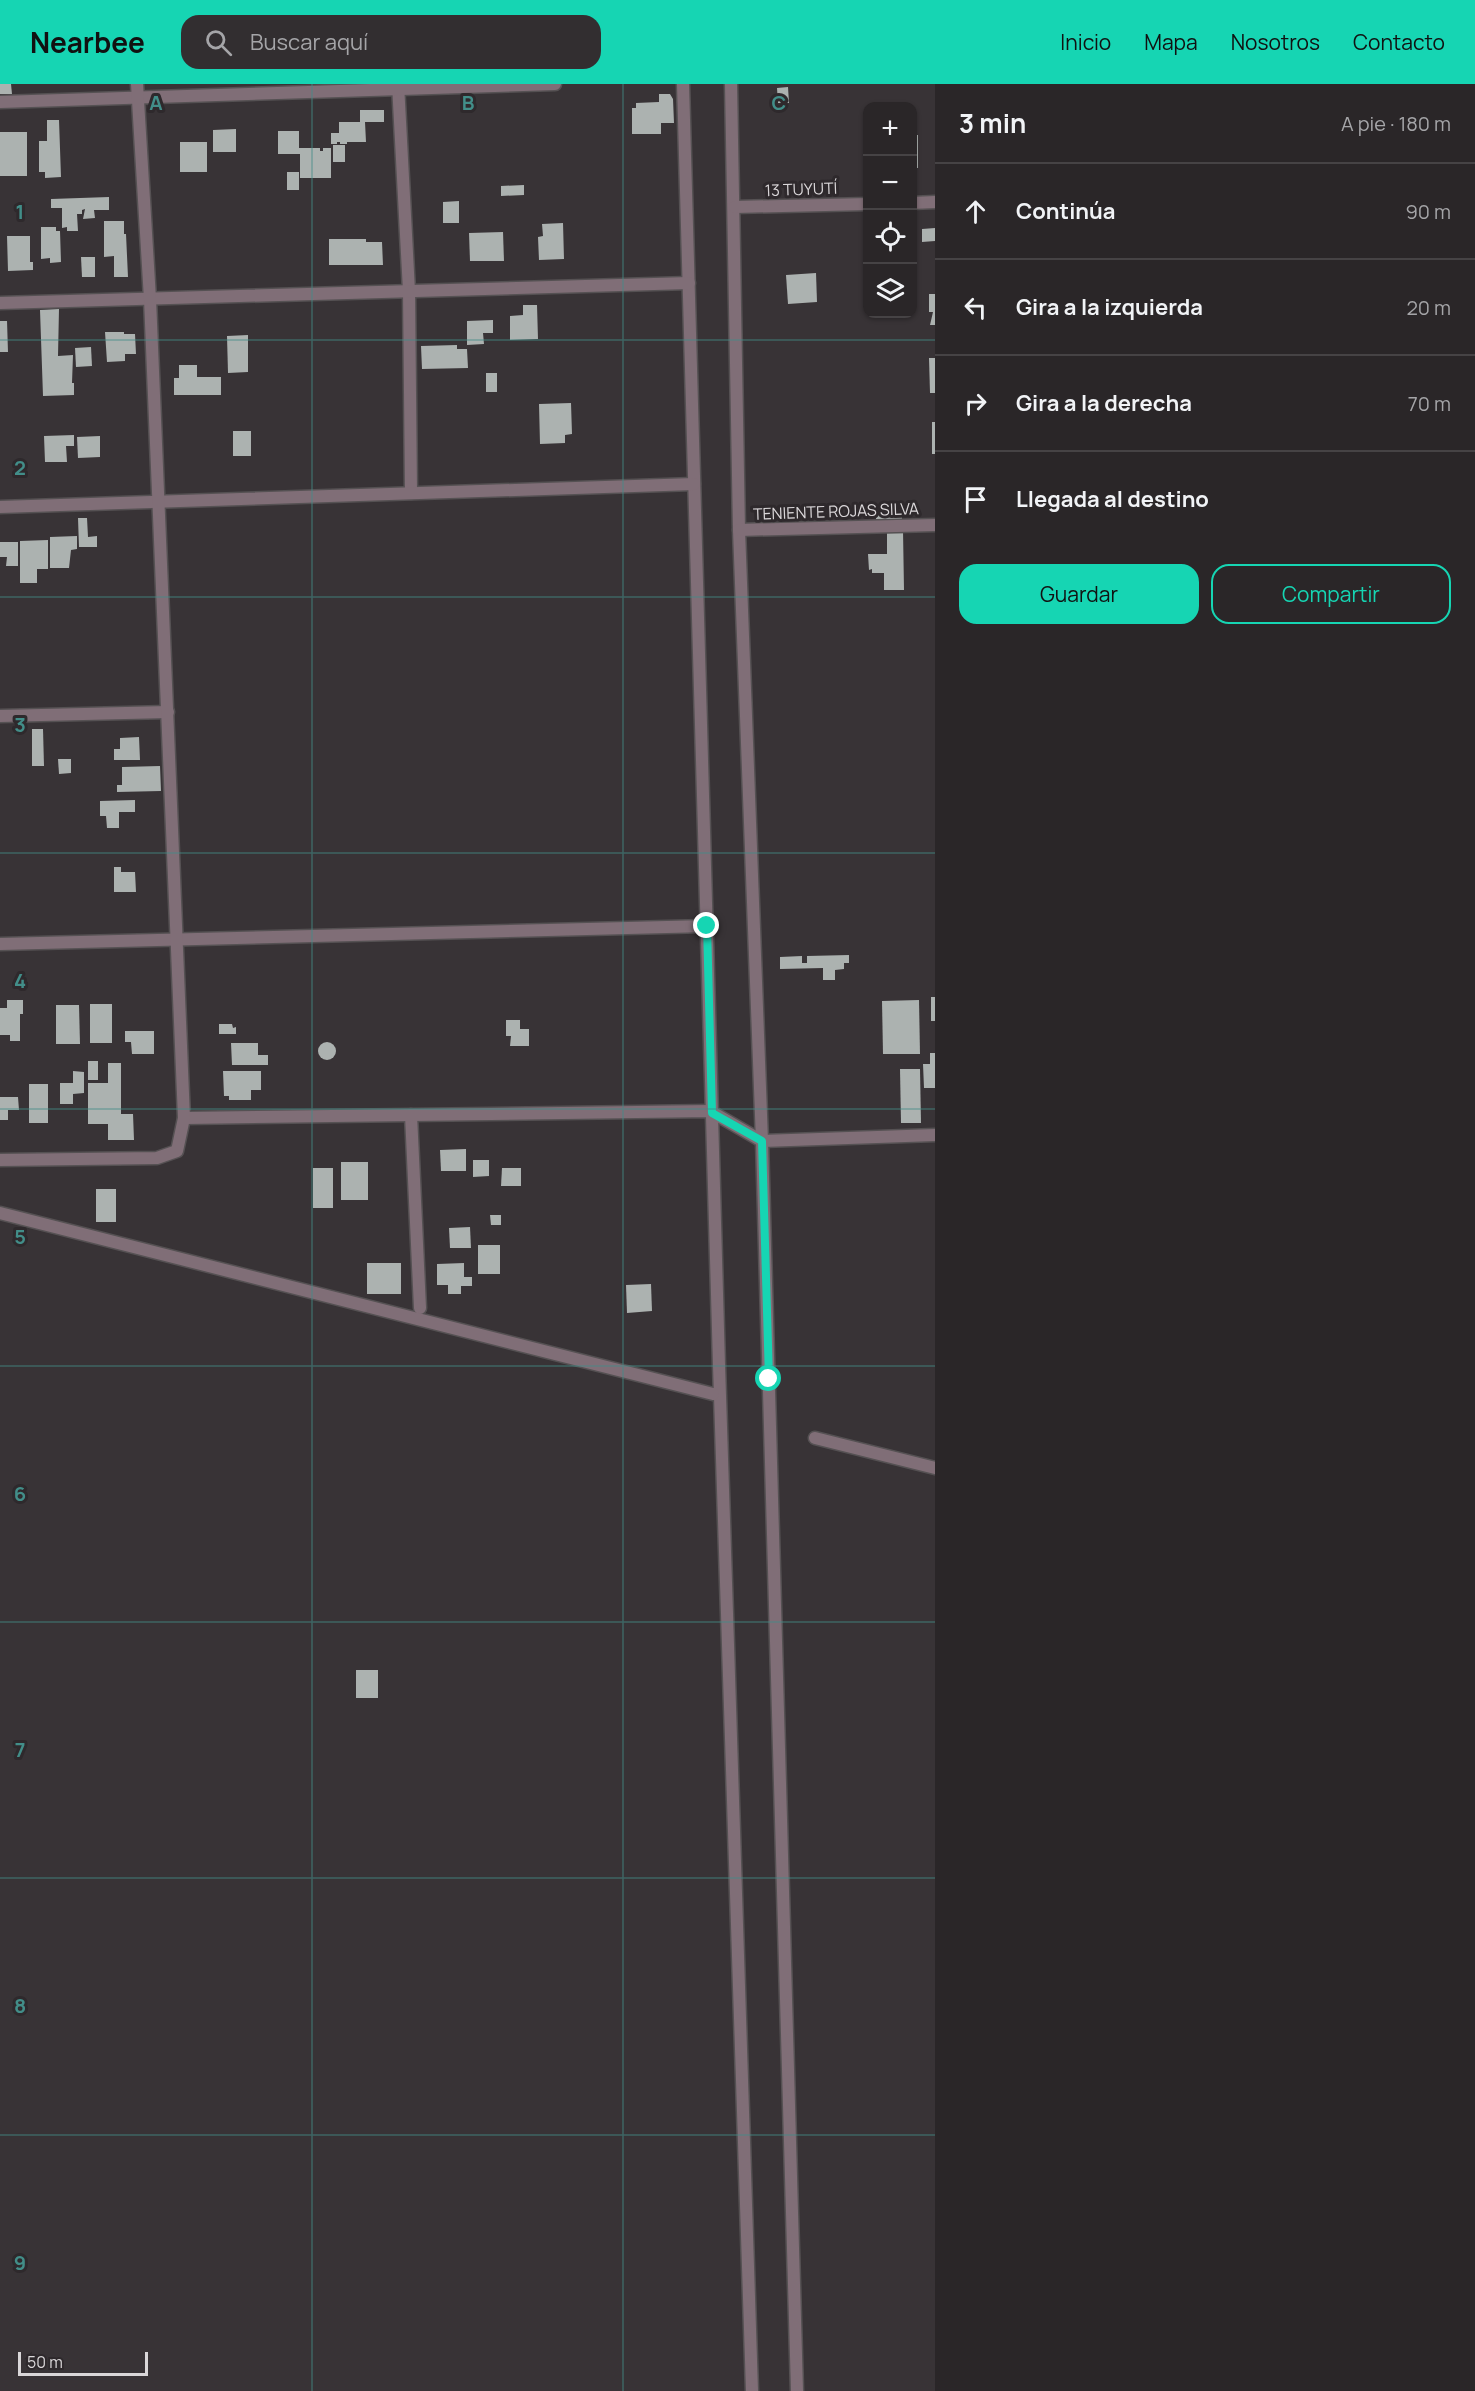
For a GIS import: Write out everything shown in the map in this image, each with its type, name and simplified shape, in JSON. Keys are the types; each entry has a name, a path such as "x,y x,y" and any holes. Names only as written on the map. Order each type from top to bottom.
{"street":[{"path":"0,1160 157,1158 177,1151 184,1118 150,299 137,84"},
{"path":"0,102 398,87 555,84"},
{"path":"683,84 752,2391"},
{"path":"731,84 739,530 762,1141 797,2391"},
{"path":"398,87 408,291 411,494"},
{"path":"917,203 935,202"},
{"name":"13 TUYUTÍ","path":"735,207 863,204"},
{"path":"0,303 689,283"},
{"path":"0,507 694,484"},
{"name":"TENIENTE ROJAS SILVA","path":"739,530 935,525"},
{"path":"0,716 168,712"},
{"path":"0,944 707,926"},
{"path":"184,1118 712,1113 762,1141 935,1135"},
{"path":"411,1115 420,1308"},
{"path":"0,1213 713,1394"},
{"path":"814,1438 935,1468"}],"building":[{"path":"0,84 11,84 12,94 0,94"},
{"path":"788,87 789,103 778,103 777,88"},
{"path":"659,94 670,94 673,99 674,123 661,123 661,134 632,134 632,108 636,108 636,103 659,102"},
{"path":"360,110 384,110 384,122 365,122 366,142 331,144 331,133 339,133 339,122 360,122"},
{"path":"47,120 59,120 61,177 45,178 45,172 39,172 39,141 47,141"},
{"path":"236,129 236,152 213,152 213,130"},
{"path":"278,131 299,131 299,148 320,148 320,151 323,151 323,148 331,148 331,178 300,178 300,154 278,154"},
{"path":"0,132 27,132 27,176 0,176"},
{"path":"917,135 918,135 917,168"},
{"path":"180,142 207,142 207,172 180,172"},
{"path":"333,145 345,145 345,162 333,162"},
{"path":"287,172 299,172 299,190 287,190"},
{"path":"524,185 524,195 501,196 501,186"},
{"path":"109,197 109,210 94,210 95,218 83,219 85,209 82,210 82,214 77,214 78,231 67,231 67,227 62,228 62,208 51,208 51,199"},
{"path":"459,201 459,223 443,223 443,202"},
{"path":"104,221 124,221 128,277 114,277 114,256 104,257"},
{"path":"563,223 564,259 539,260 538,237 543,236 542,224"},
{"path":"41,227 56,227 56,231 60,231 61,262 50,263 50,258 41,259"},
{"path":"935,228 935,241 922,242 922,229"},
{"path":"503,232 504,261 470,261 469,233"},
{"path":"7,236 30,236 30,262 33,262 33,270 8,271"},
{"path":"329,239 366,239 366,242 382,242 383,265 329,265"},
{"path":"81,257 95,257 95,277 82,277"},
{"path":"816,273 817,302 788,304 786,275"},
{"path":"929,294 935,294 935,325 930,325 933,312 929,312"},
{"path":"523,305 537,305 538,339 510,340 510,316 523,315"},
{"path":"59,309 58,356 73,355 74,395 43,396 40,310"},
{"path":"493,320 493,333 483,333 484,344 467,345 467,321"},
{"path":"0,321 7,321 8,352 0,352"},
{"path":"105,332 135,334 136,354 125,354 125,361 107,362"},
{"path":"248,335 248,372 228,373 227,336"},
{"path":"457,345 457,349 467,349 468,368 422,369 421,346"},
{"path":"91,347 92,366 76,367 75,348"},
{"path":"929,358 935,358 935,393 930,393"},
{"path":"179,365 197,365 197,377 221,377 221,395 174,395 174,378 179,378"},
{"path":"486,373 497,373 497,392 486,392"},
{"path":"571,403 572,434 565,435 565,443 540,444 539,404"},
{"path":"932,422 935,422 935,454 932,454"},
{"path":"233,431 251,431 251,456 233,456"},
{"path":"74,435 74,446 66,446 67,462 45,462 44,436"},
{"path":"100,436 100,457 78,458 77,437"},
{"path":"876,512 902,512 902,527 876,527"},
{"path":"78,518 87,518 88,537 97,536 97,547 79,547"},
{"path":"887,530 903,530 904,590 884,590 884,573 872,573 872,569 869,570 868,554 887,554"},
{"path":"77,536 77,549 71,550 69,568 50,568 50,537"},
{"path":"48,540 48,569 37,569 37,583 20,583 20,541"},
{"path":"0,542 18,542 18,566 6,566 7,557 0,557"},
{"path":"32,729 43,729 44,766 32,766"},
{"path":"139,737 140,760 114,760 114,749 120,749 120,738"},
{"path":"58,759 71,759 71,773 59,774"},
{"path":"160,766 161,791 117,792 117,785 122,785 122,767"},
{"path":"135,800 135,812 119,812 119,828 107,828 106,816 100,816 100,801"},
{"path":"114,867 121,867 121,872 135,872 136,892 114,892"},
{"path":"849,955 849,963 844,963 844,969 835,970 835,980 823,980 823,968 780,969 780,957 802,956 802,963 807,963 807,956"},
{"path":"931,997 935,997 935,1021 931,1021"},
{"path":"7,1000 23,1000 23,1014 20,1014 20,1041 10,1041 10,1035 0,1035 0,1008 7,1008"},
{"path":"919,1000 920,1054 883,1054 882,1001"},
{"path":"90,1004 112,1004 112,1043 90,1043"},
{"path":"56,1005 79,1005 80,1044 56,1044"},
{"path":"506,1020 520,1020 520,1029 529,1029 529,1046 510,1046 511,1036 506,1036"},
{"path":"219,1024 232,1024 233,1028 236,1027 236,1034 219,1034"},
{"path":"125,1031 154,1031 154,1054 132,1054 131,1042 125,1042"},
{"path":"323,1042 331,1042 336,1047 334,1058 323,1060 318,1055 318,1047"},
{"path":"231,1043 258,1043 258,1055 268,1055 268,1065 232,1065"},
{"path":"930,1053 935,1053 935,1088 924,1088 923,1064 930,1064"},
{"path":"88,1061 98,1061 98,1080 88,1080"},
{"path":"108,1063 121,1063 121,1114 133,1114 134,1140 108,1140 108,1124 88,1124 88,1083 108,1083"},
{"path":"900,1069 920,1069 921,1123 901,1123"},
{"path":"73,1071 84,1072 84,1093 73,1094 73,1104 60,1104 60,1083 73,1083"},
{"path":"223,1071 261,1071 261,1090 251,1090 251,1100 229,1100 229,1096 224,1096"},
{"path":"29,1084 48,1084 48,1123 29,1123"},
{"path":"0,1097 18,1097 19,1110 8,1110 8,1120 0,1120"},
{"path":"466,1149 466,1171 441,1171 440,1150"},
{"path":"473,1160 489,1160 489,1176 473,1177"},
{"path":"341,1162 368,1162 368,1200 341,1200"},
{"path":"313,1168 333,1168 333,1208 313,1208"},
{"path":"502,1168 521,1168 521,1186 501,1186"},
{"path":"96,1189 116,1189 116,1222 96,1222"},
{"path":"490,1215 501,1215 501,1225 491,1225"},
{"path":"470,1227 471,1248 450,1248 449,1228"},
{"path":"478,1245 500,1245 500,1274 478,1274"},
{"path":"367,1263 401,1263 401,1294 367,1294"},
{"path":"464,1263 464,1277 472,1277 472,1286 461,1286 461,1294 448,1294 448,1285 437,1285 437,1264"},
{"path":"651,1284 652,1311 627,1313 626,1285"},
{"path":"356,1670 378,1670 378,1698 356,1698"}],"route":[{"path":"707,926 712,1113 762,1141 769,1379"}]}
